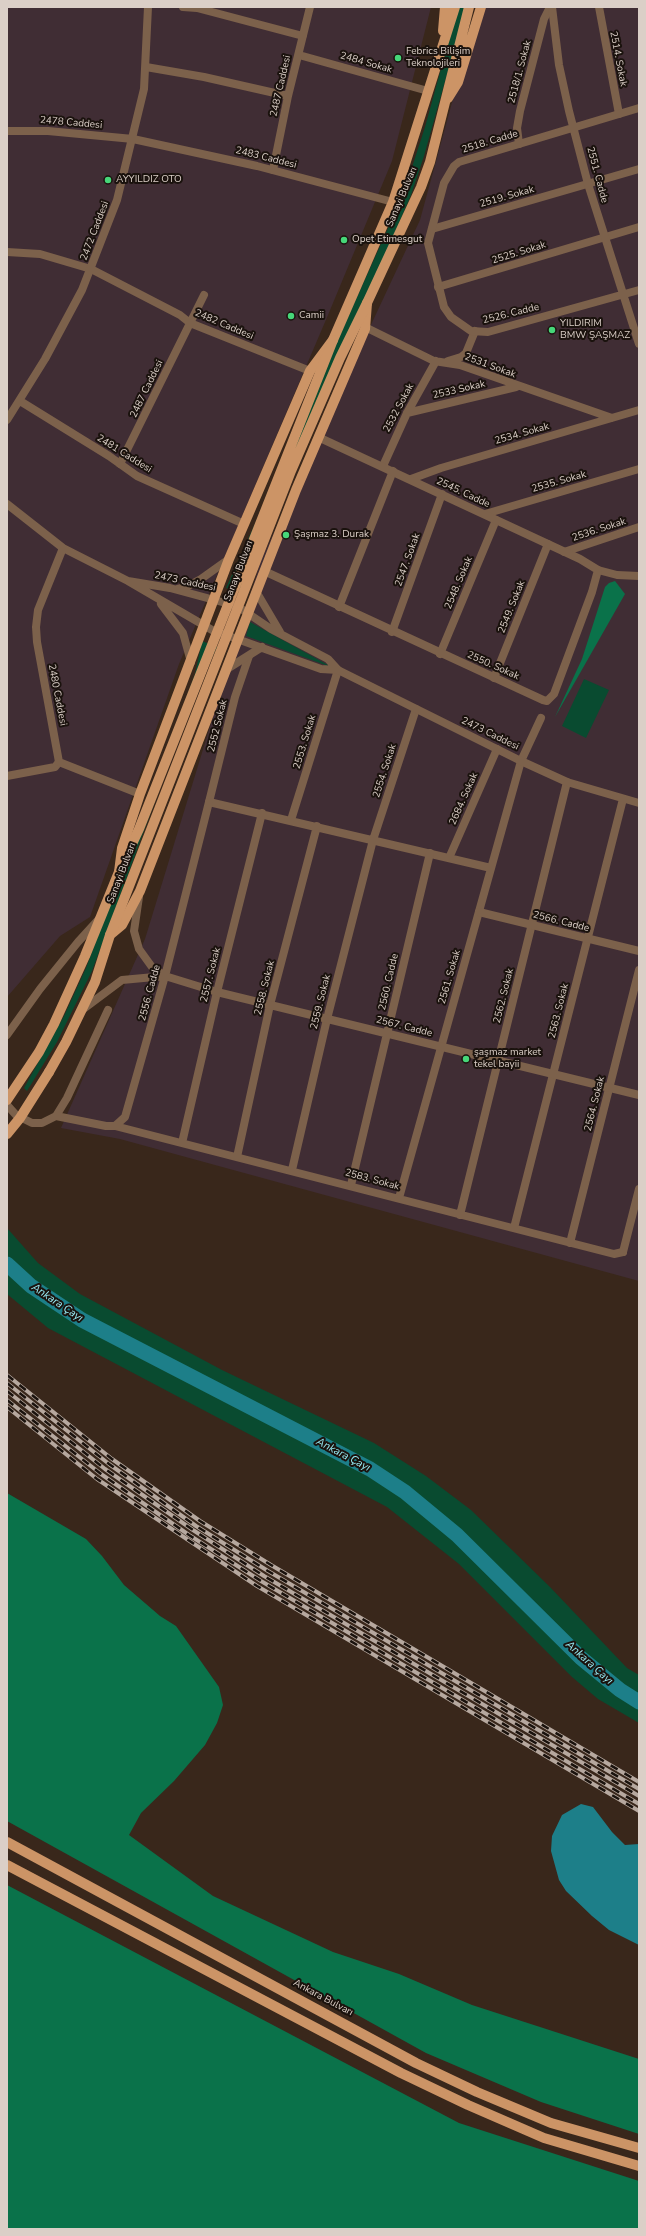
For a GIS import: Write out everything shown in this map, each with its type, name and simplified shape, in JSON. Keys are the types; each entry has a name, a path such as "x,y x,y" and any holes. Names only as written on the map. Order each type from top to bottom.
{"main road":[{"path":"441,47 446,7"},
{"name":"Sanayi Bulvarı","path":"7,1100 39,1052 54,1024 85,956 99,919 139,829 333,340 393,202 441,47 455,7"},
{"name":"Sanayi Bulvarı","path":"7,1134 20,1118 49,1072 82,1010 291,471 340,358 421,187 430,162 469,7"},
{"path":"446,100 453,92 458,82 481,7"},
{"path":"110,936 122,925 140,891 257,593 264,571 318,437 365,327 367,303"},
{"path":"119,872 122,848 140,794 230,558 310,371 333,340"},
{"path":"230,558 233,567 245,576 254,577 264,571"},
{"path":"190,664 202,656 211,656 220,661 226,672"},
{"name":"Ankara Bulvarı","path":"7,1842 423,2066 477,2092 551,2123 639,2148"},
{"path":"7,1865 401,2073 468,2106 544,2138 639,2166"}],"street":[{"name":"2472 Caddesi","path":"7,420 20,401 67,318 90,269 117,200 143,96 146,67 148,7"},
{"path":"183,7 197,8 303,36"},
{"name":"2487 Caddesi","path":"274,170 288,96 310,7"},
{"name":"2551. Cadde","path":"551,7 560,70 588,184 639,344"},
{"name":"2518/1. Sokak","path":"518,144 517,128 520,111 544,19 551,7"},
{"name":"2514. Sokak","path":"599,7 619,114"},
{"name":"2484 Sokak","path":"299,54 428,91"},
{"path":"146,67 204,77 288,96"},
{"name":"2518. Cadde","path":"432,229 444,183 454,166 466,159 639,108"},
{"name":"2478 Caddesi","path":"7,131 48,130 133,139"},
{"name":"2483 Caddesi","path":"133,139 274,170 393,202"},
{"name":"2519. Sokak","path":"432,229 639,169"},
{"name":"2525. Sokak","path":"438,287 639,228"},
{"name":"2526. Cadde","path":"432,229 429,250 438,287 447,313 456,322 475,332 488,332 639,290"},
{"name":"2482 Caddesi","path":"7,252 40,254 90,269 180,315 190,323 310,371"},
{"name":"2487 Caddesi","path":"120,464 204,295"},
{"name":"2531 Sokak","path":"365,327 439,362 460,365 517,387 612,418"},
{"path":"439,362 461,358 466,353 475,332"},
{"name":"2532 Sokak","path":"382,466 407,413 439,362"},
{"name":"2533 Sokak","path":"407,413 517,387"},
{"name":"2481 Caddesi","path":"20,401 137,476 244,524"},
{"name":"2534. Sokak","path":"411,479 441,468 639,410"},
{"name":"2545. Cadde","path":"318,437 485,514 598,570"},
{"name":"2535. Sokak","path":"485,514 639,469"},
{"path":"339,607 392,471"},
{"name":"2547. Sokak","path":"392,632 442,494"},
{"name":"2473 Caddesi","path":"7,504 63,548 128,581 204,626 238,641 321,669 338,670"},
{"name":"2548. Sokak","path":"440,654 496,520"},
{"name":"2536. Sokak","path":"564,552 639,527"},
{"name":"2549. Sokak","path":"494,678 548,544"},
{"name":"2480 Caddesi","path":"59,762 36,642 36,627 38,610 63,548"},
{"path":"176,590 194,583 230,558"},
{"path":"598,570 616,575 639,576"},
{"name":"2550. Sokak","path":"264,571 392,632 547,701 551,698 592,592 598,570"},
{"name":"2473 Caddesi","path":"128,581 176,590 234,605 282,635 328,659 338,670 521,761 567,782 639,803"},
{"path":"257,593 282,635"},
{"path":"158,600 177,623 183,633 190,664"},
{"path":"226,672 262,648"},
{"name":"2552 Sokak","path":"209,802 235,698 249,656"},
{"name":"2553. Sokak","path":"290,820 338,670"},
{"name":"2554. Sokak","path":"373,840 416,709"},
{"name":"2561. Sokak","path":"399,1198 521,761 541,718"},
{"name":"2684. Sokak","path":"449,858 497,749"},
{"path":"7,776 55,767 59,762 140,794"},
{"name":"2562. Sokak","path":"460,1215 567,782"},
{"name":"2563. Sokak","path":"514,1228 623,799"},
{"path":"209,802 262,813 491,868"},
{"name":"2556. Cadde","path":"115,1126 121,1123 128,1110 165,976 209,802"},
{"name":"2557. Sokak","path":"182,1143 217,992 262,813"},
{"name":"2558. Sokak","path":"237,1157 270,1005 317,826"},
{"name":"2559. Sokak","path":"292,1170 327,1019 373,840"},
{"name":"2560. Cadde","path":"351,1185 430,853"},
{"path":"140,891 135,916 135,938 139,949 147,961 165,976"},
{"name":"2566. Cadde","path":"479,912 639,951"},
{"path":"7,1035 59,966 99,919"},
{"name":"2564. Sokak","path":"570,1243 639,970"},
{"path":"82,1010 122,980 165,976"},
{"name":"2567. Cadde","path":"165,976 217,992 639,1096"},
{"path":"7,1105 16,1115 32,1123 42,1123 56,1116 67,1098 108,1010"},
{"path":"56,1116 95,1124 115,1126"},
{"name":"2583. Sokak","path":"115,1126 351,1185 460,1215 614,1254 623,1252 639,1189"}],"shaded area":[{"path":"7,7 431,7 392,161 179,664 90,917 60,936 7,997"},
{"path":"478,7 639,7 639,1281 120,1139 61,1128 145,939 261,560 420,220"}],"green space":[{"path":"458,7 466,7 424,156 411,195 240,592 226,588 403,195 425,127"},
{"path":"615,581 625,594 555,717 582,659 605,587 609,583"},
{"path":"250,622 328,665 328,666 246,636"},
{"path":"202,641 217,647 197,688 92,971 57,1042 27,1091 24,1088 64,1016 86,968 195,674"},
{"path":"584,679 609,690 586,738 562,726"},
{"path":"7,1228 38,1263 80,1294 222,1370 374,1443 426,1476 471,1510 550,1587 627,1668 639,1675 639,1723 598,1699 572,1677 459,1564 387,1507 48,1328 7,1294"},
{"path":"7,1493 86,1539 102,1556 124,1585 160,1616 176,1626 219,1687 223,1705 217,1723 205,1745 174,1781 141,1813 129,1835 213,1896 333,1952 399,1974 472,2005 639,2059 639,2134 541,2102 426,2053 7,1821"},
{"path":"7,1885 459,2123 639,2181 639,2229 7,2229"}],"water":[{"path":"581,1804 593,1807 612,1832 625,1845 639,1844 639,1945 609,1930 566,1891 559,1880 551,1851 552,1836 562,1815"}],"waterway":[{"name":"Ankara Çayı","path":"7,1264 31,1286 82,1320 370,1469 405,1492 457,1535 581,1658 620,1690 639,1702"}],"railway":[{"path":"7,1375 112,1459 200,1521 271,1565 639,1782"},
{"path":"7,1383 109,1464 196,1526 268,1571 639,1789"},
{"path":"7,1391 105,1469 193,1530 264,1576 639,1796"},
{"path":"7,1400 101,1474 189,1535 261,1581 639,1804"},
{"path":"7,1407 97,1479 257,1586 639,1811"}],"place":[{"name":"Febrics Bilişim Teknolojileri","path":"398,58"},
{"name":"AYYILDIZ OTO","path":"108,180"},
{"name":"Opet Etimesgut","path":"344,240"},
{"name":"Camii","path":"291,316"},
{"name":"YILDIRIM BMW ŞAŞMAZ","path":"552,330"},
{"name":"Şaşmaz 3. Durak","path":"286,535"},
{"name":"şaşmaz market tekel bayii","path":"466,1059"}]}
